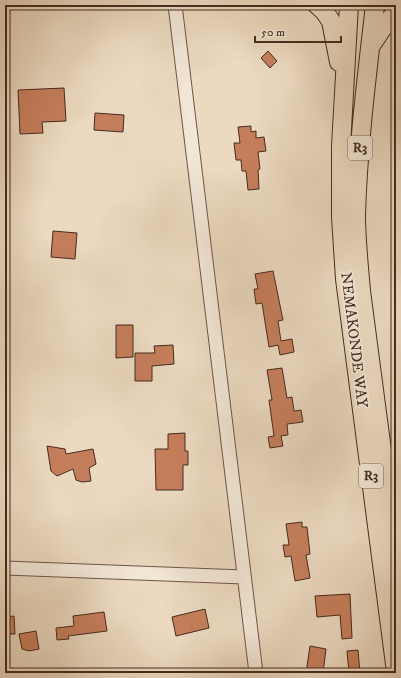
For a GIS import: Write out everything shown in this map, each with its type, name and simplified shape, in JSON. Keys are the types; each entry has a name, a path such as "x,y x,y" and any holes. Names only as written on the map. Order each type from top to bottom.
{"highway":[{"path":"317,5 324,11 331,22 345,92"},
{"name":"NEMAKONDE WAY","path":"349,5 341,146 341,217 343,249 396,672"},
{"name":"NEMAKONDE WAY","path":"375,5 360,146 356,216 357,251 396,557"},
{"path":"371,46 382,29 396,12"}],"street":[{"path":"174,5 256,673"},
{"path":"5,568 244,577"}],"building":[{"path":"268,51 277,61 270,68 261,58"},
{"path":"64,88 66,121 42,122 43,133 20,134 18,90"},
{"path":"95,113 124,115 123,132 94,130"},
{"path":"251,126 251,132 256,131 256,138 264,137 266,151 258,152 260,169 258,170 259,189 248,190 246,171 242,171 241,160 236,160 234,143 240,143 238,127"},
{"path":"53,231 77,233 75,259 51,257"},
{"path":"273,271 283,320 278,321 281,341 292,339 294,352 280,355 278,345 269,347 262,303 256,304 254,289 258,289 255,274"},
{"path":"116,325 133,325 133,357 116,358"},
{"path":"173,345 174,364 152,366 152,381 135,381 135,353 155,353 154,346"},
{"path":"282,368 287,398 292,397 294,411 301,410 303,422 287,424 288,435 281,436 283,446 270,448 268,437 274,436 269,400 272,400 267,370"},
{"path":"185,433 185,451 188,451 188,465 183,465 183,490 156,490 155,449 168,449 168,434"},
{"path":"47,446 65,449 66,454 93,449 96,464 89,468 91,481 82,482 76,480 73,469 57,476 51,471"},
{"path":"302,522 302,527 307,527 310,554 306,555 310,578 295,581 291,556 285,557 283,545 289,545 286,524"},
{"path":"350,594 352,638 342,639 340,615 317,617 315,596"},
{"path":"205,609 209,628 176,636 172,617"},
{"path":"104,612 107,631 68,636 69,639 57,640 56,628 74,626 73,616"},
{"path":"14,616 15,634 5,634 5,617"},
{"path":"36,631 39,649 29,651 22,649 19,634"},
{"path":"310,646 326,649 323,673 306,673"},
{"path":"358,650 360,673 349,673 347,651"}]}
